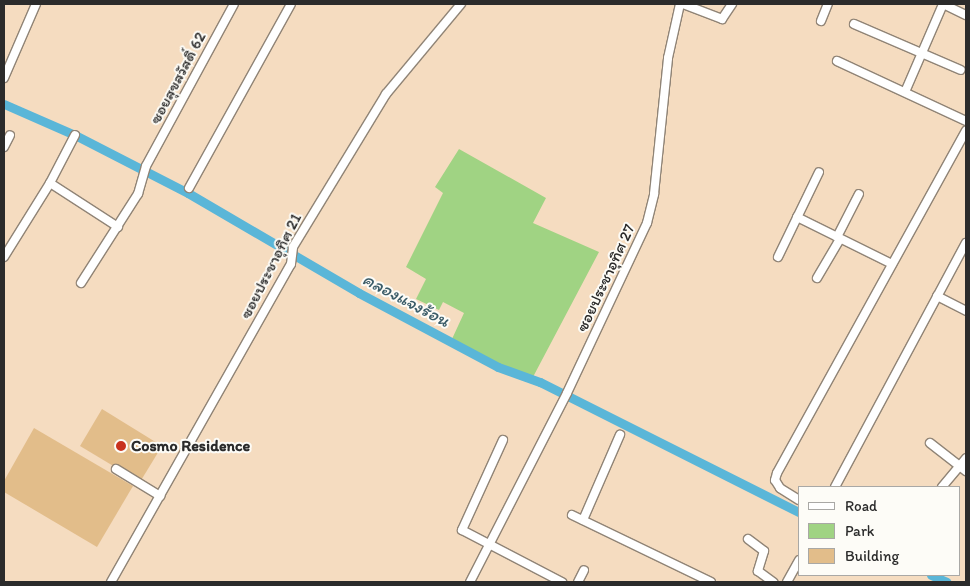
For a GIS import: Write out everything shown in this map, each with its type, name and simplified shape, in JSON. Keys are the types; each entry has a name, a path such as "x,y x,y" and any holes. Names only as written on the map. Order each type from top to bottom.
{"street":[{"path":"4,78 36,4"},
{"name":"ซอยสุขสวัสดิ์ 62","path":"81,283 138,194 146,166 234,4"},
{"path":"189,188 291,4"},
{"name":"ซอยประชาอุทิศ 21","path":"111,582 291,264 293,247 386,94 462,4"},
{"path":"682,4 722,19 732,4"},
{"name":"ซอยประชาอุทิศ 27","path":"470,582 491,545 566,396 647,223 652,206 668,58 682,4"},
{"path":"821,21 828,4"},
{"path":"905,92 943,4 966,15"},
{"path":"854,24 961,70"},
{"path":"837,61 966,121"},
{"path":"798,499 780,488 775,480 777,474 966,131"},
{"path":"4,147 10,135"},
{"path":"4,257 50,183 75,135"},
{"path":"778,258 819,172"},
{"path":"50,183 118,226"},
{"path":"817,278 859,194"},
{"path":"797,217 892,264"},
{"path":"836,486 966,243"},
{"path":"937,296 966,311"},
{"path":"583,520 620,435"},
{"path":"503,440 462,530 562,582"},
{"path":"930,443 966,471"},
{"path":"943,486 966,458"},
{"path":"116,469 160,496"},
{"path":"572,515 711,582"},
{"path":"748,539 764,551 758,572 773,582"},
{"path":"786,582 798,562"},
{"path":"578,582 584,570"}],"green space":[{"path":"459,149 546,198 533,223 599,252 533,377 507,370 452,339 464,313 443,302 439,310 416,299 426,279 406,267 443,193 435,187"}],"building":[{"name":"Cosmo Residence","path":"102,409 162,446 140,482 80,446"},
{"path":"34,428 133,486 97,547 4,492 4,481"}],"waterway":[{"name":"คลองแจงร้อน","path":"4,104 75,135 188,193 359,293 498,367 540,382 798,511"},
{"name":"คลองแจงร้อน","path":"933,576 947,582"}],"place":[{"name":"Cosmo Residence","path":"121,446"}]}
